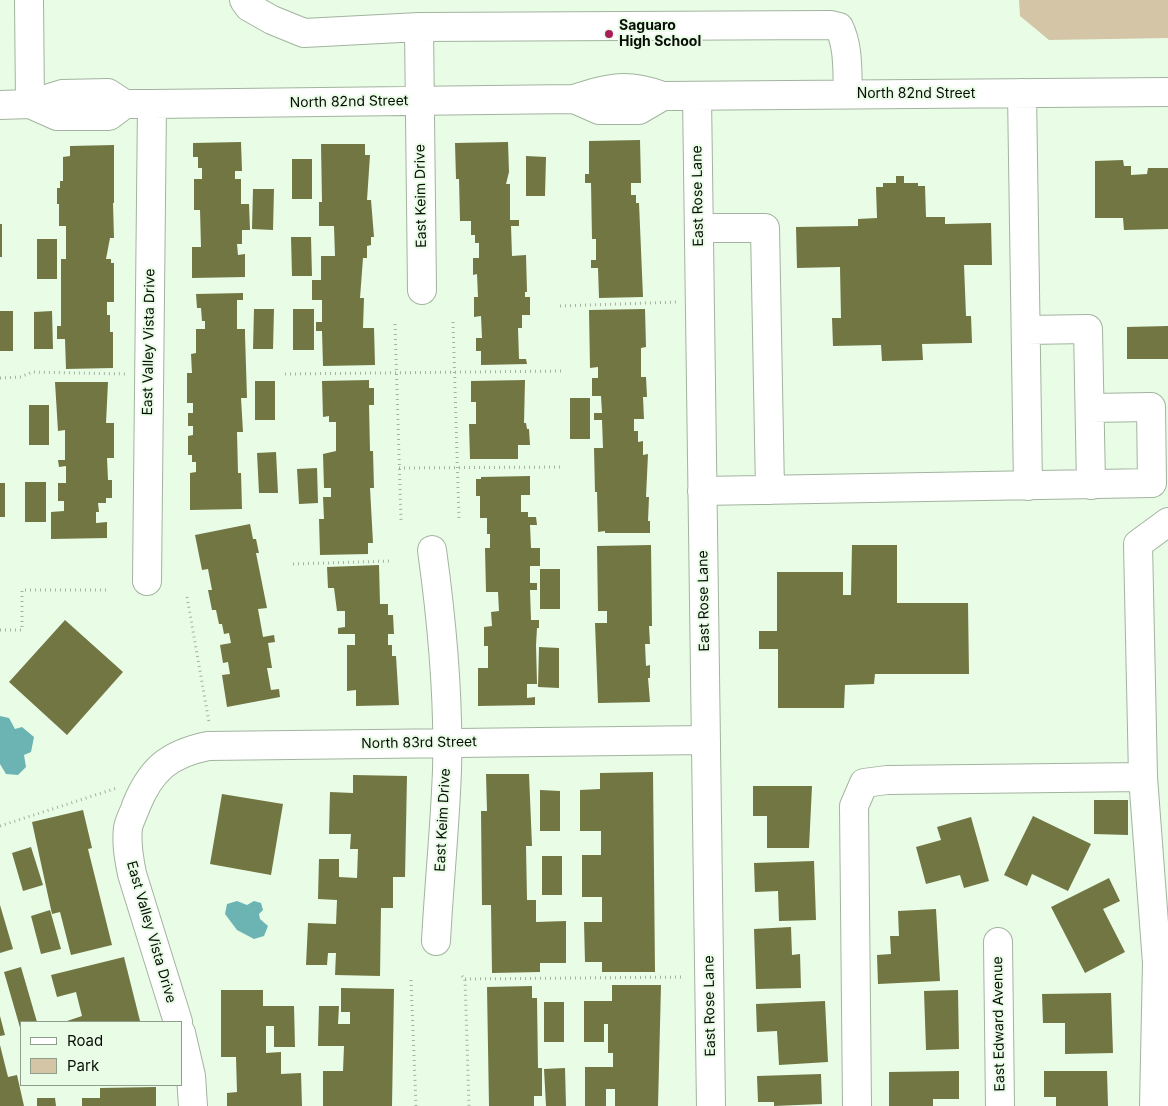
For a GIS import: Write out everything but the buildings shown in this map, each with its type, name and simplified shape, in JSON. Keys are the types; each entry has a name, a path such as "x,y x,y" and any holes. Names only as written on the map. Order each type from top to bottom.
{"street":[{"path":"28,0 30,104"},
{"path":"244,0 249,7 272,20 304,33 419,27 831,25 838,27 843,36 847,64 848,94"},
{"name":"East Keim Drive","path":"419,27 422,290"},
{"name":"North 82nd Street","path":"0,105 30,104 62,94 108,93 138,104 574,99 604,88 642,88 664,96 1168,92"},
{"path":"1022,93 1028,486"},
{"name":"East Rose Lane","path":"697,96 711,1106"},
{"name":"East Valley Vista Drive","path":"138,104 147,581"},
{"path":"699,228 765,228 770,490"},
{"path":"1026,330 1088,329 1090,484"},
{"path":"702,491 1152,484 1151,407 1090,408"},
{"path":"1154,1106 1157,963 1143,777 1138,544 1168,522"},
{"name":"East Keim Drive","path":"432,550 438,598 447,769 436,941"},
{"name":"North 83rd Street","path":"133,786 183,751 208,746 706,740"},
{"path":"857,1106 854,806 864,783 887,780 1143,777"},
{"name":"East Valley Vista Drive","path":"133,786 128,827 128,852 132,874 178,1021"},
{"name":"East Edward Avenue","path":"998,942 1000,1106"},
{"path":"182,1037 191,1076 193,1106"}],"path":[{"path":"560,306 700,301"},
{"path":"453,322 459,520"},
{"path":"395,324 401,520"},
{"path":"0,378 21,377 32,372 130,374"},
{"path":"285,374 562,372"},
{"path":"399,468 563,467"},
{"path":"292,564 390,560"},
{"path":"0,630 22,630 22,590 107,590"},
{"path":"187,597 210,726"},
{"path":"0,826 133,786"},
{"path":"469,1106 464,978 686,978"},
{"path":"411,980 416,1106"}],"green space":[{"path":"1019,0 1168,0 1168,38 1049,40 1020,16"}],"water":[{"path":"0,716 9,718 15,729 22,727 34,737 31,752 24,755 26,767 18,775 6,774 0,764"},
{"path":"237,901 247,905 254,901 261,903 263,910 259,914 260,919 268,926 264,936 254,939 237,930 225,914 227,904"}],"place":[{"name":"Saguaro High School","path":"609,34"}]}
